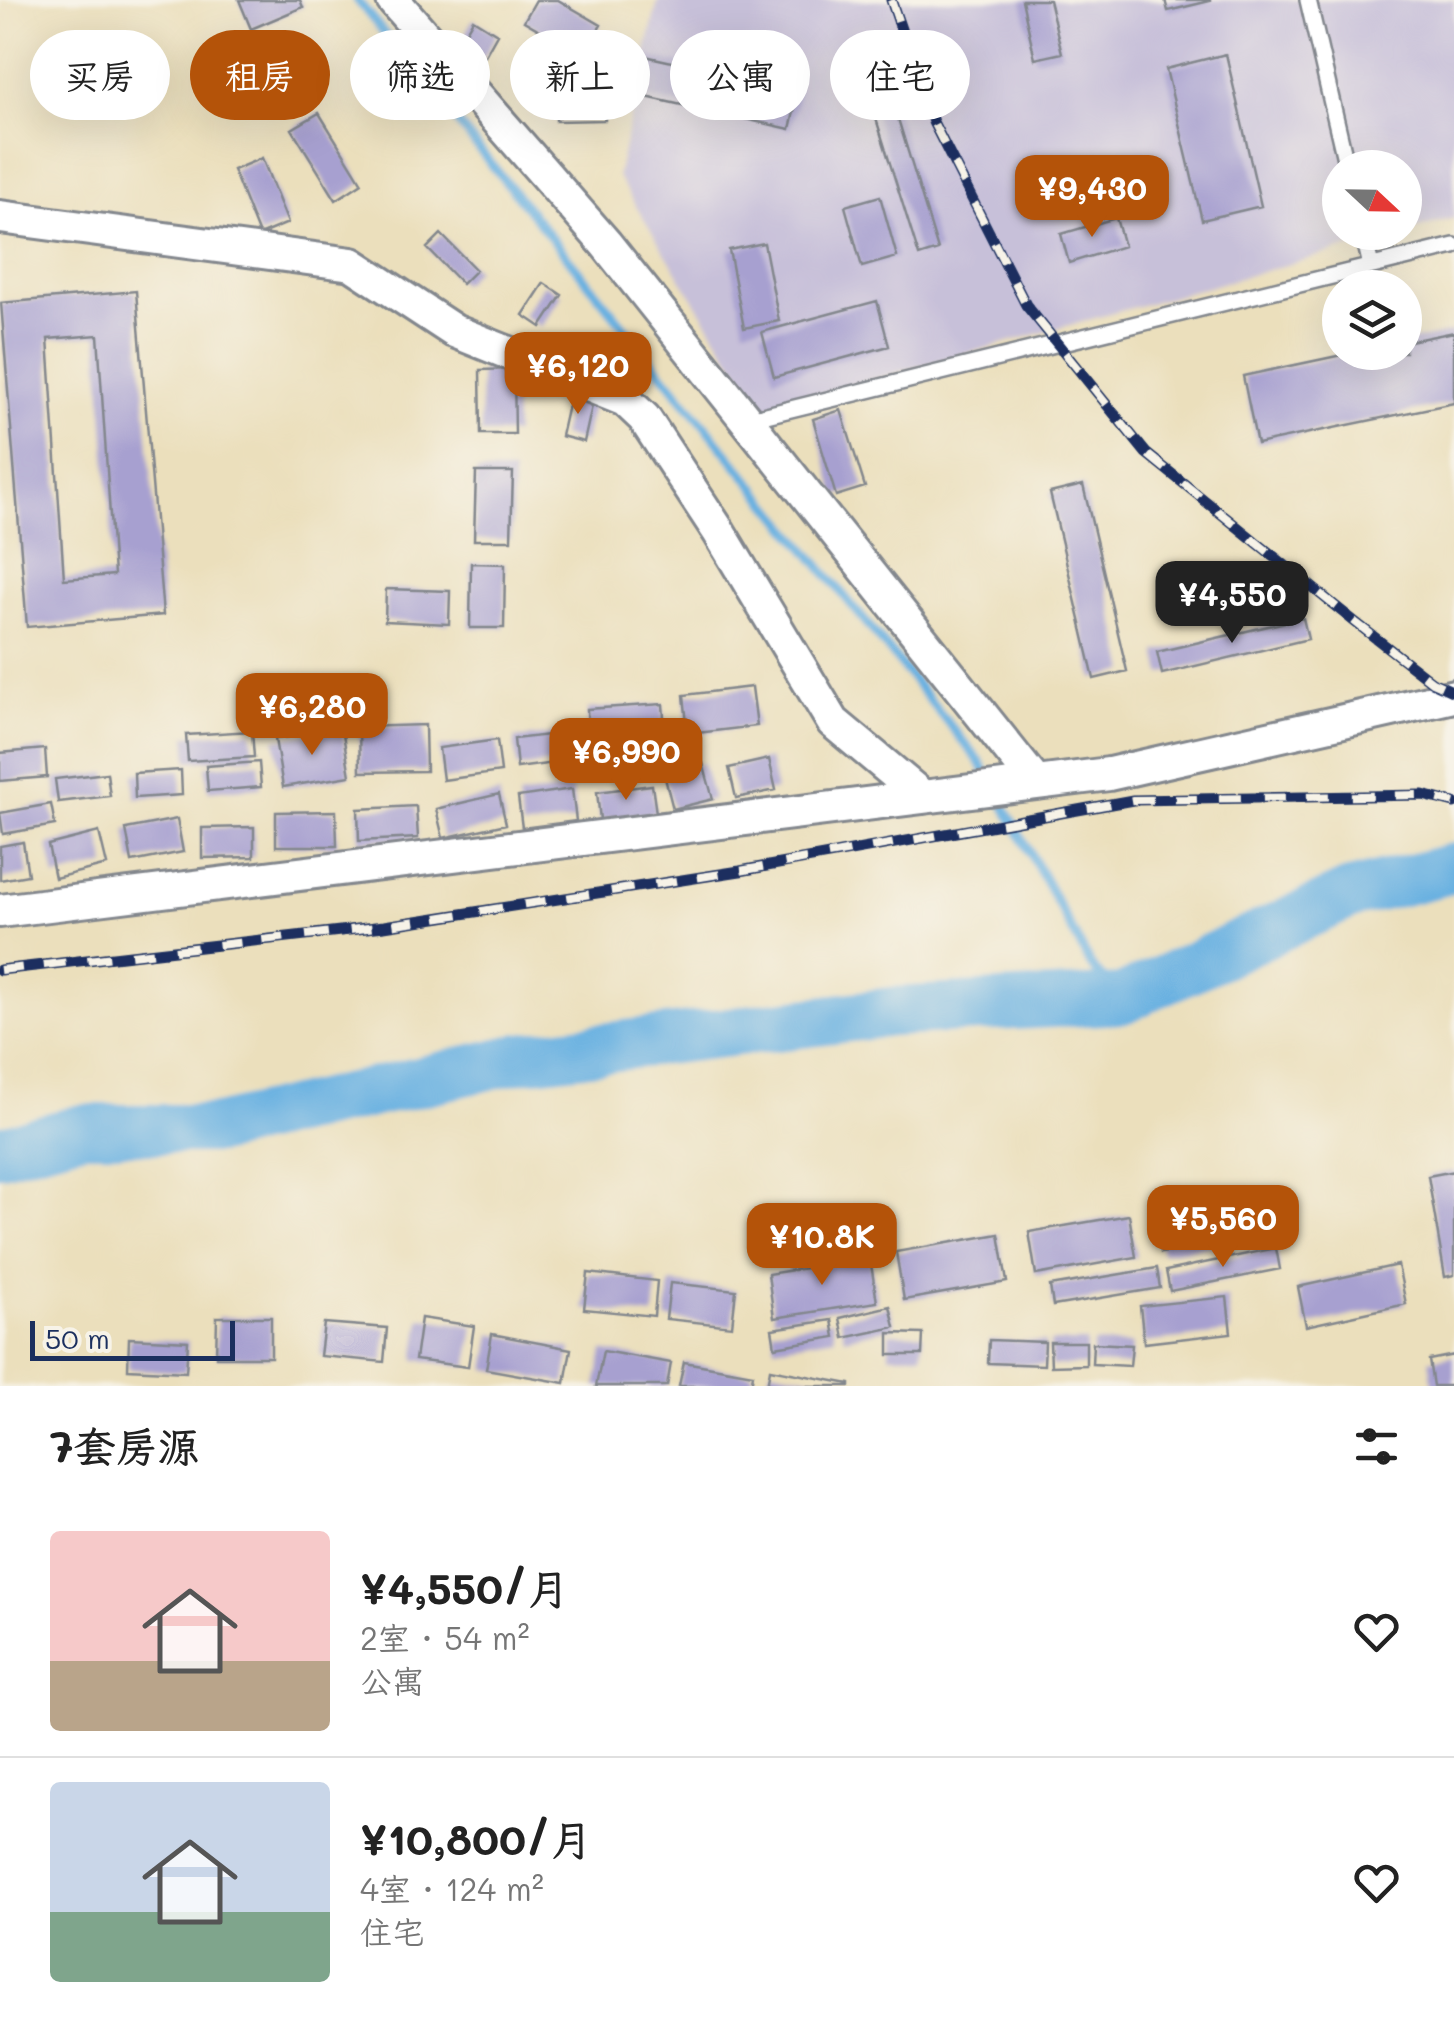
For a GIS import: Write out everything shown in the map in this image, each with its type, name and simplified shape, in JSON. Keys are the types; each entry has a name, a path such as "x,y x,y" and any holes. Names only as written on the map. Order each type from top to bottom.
{"street":[{"path":"394,0 606,244 1025,784"},
{"path":"0,217 352,264 454,330 625,400 644,418 719,532 833,722 922,797"},
{"path":"0,911 1109,774 1454,696"}],"lane":[{"path":"1308,0 1344,150"},
{"path":"746,420 1454,246"},
{"path":"1367,250 1371,266"}],"shaded area":[{"path":"658,0 1454,0 1454,218 1422,227 1422,150 1322,150 1322,250 1341,250 763,410 617,176 630,120 650,120 650,34"}],"building":[{"path":"239,0 300,0 303,7 251,29"},
{"path":"536,0 558,0 601,25 598,30 540,30 524,21"},
{"path":"1022,0 1049,0 1062,53 1035,59"},
{"path":"1165,0 1210,0 1210,1 1168,11"},
{"path":"473,19 497,34 490,46 490,30 467,30"},
{"path":"1226,54 1261,206 1202,220 1166,69"},
{"path":"650,57 670,62 670,102 650,98"},
{"path":"307,120 323,120 362,183 336,200 292,129"},
{"path":"750,120 792,120 790,129"},
{"path":"876,120 898,120 938,250 919,256"},
{"path":"262,158 288,223 259,235 233,170"},
{"path":"880,196 897,257 862,267 845,206"},
{"path":"1116,218 1124,246 1069,263 1061,234"},
{"path":"441,234 476,270 462,284 427,248"},
{"path":"764,243 779,321 744,328 729,250"},
{"path":"544,283 562,295 541,327 523,315"},
{"path":"136,291 163,615 27,627 1,303","holes":["98,335 114,575 64,579 48,339"]},
{"path":"877,301 889,346 774,377 762,332"},
{"path":"1454,332 1454,403 1257,444 1243,376 1322,359 1322,370 1422,370 1422,339"},
{"path":"514,369 515,434 481,434 480,370"},
{"path":"571,392 594,397 584,442 561,436"},
{"path":"841,410 865,487 836,496 813,419"},
{"path":"476,472 513,472 511,540 474,540"},
{"path":"1083,485 1127,671 1094,679 1050,493"},
{"path":"471,563 505,564 504,628 470,628"},
{"path":"386,589 450,591 449,624 385,621"},
{"path":"1303,618 1308,639 1162,674 1157,652"},
{"path":"752,687 757,726 688,734 684,695"},
{"path":"663,704 666,745 589,750 587,709"},
{"path":"425,725 426,771 360,772 359,727"},
{"path":"342,728 350,776 283,787 275,739"},
{"path":"252,731 254,757 188,761 186,735"},
{"path":"574,732 577,760 517,768 514,739"},
{"path":"497,740 501,772 443,780 439,748"},
{"path":"45,749 47,777 0,781 0,753"},
{"path":"769,759 776,790 736,798 729,768"},
{"path":"259,762 261,787 208,791 206,766"},
{"path":"703,763 713,799 673,809 664,774"},
{"path":"181,770 182,795 135,798 134,773"},
{"path":"107,773 110,796 58,802 55,779"},
{"path":"652,785 656,813 600,820 597,792"},
{"path":"572,789 576,821 522,828 518,797"},
{"path":"499,794 506,824 443,838 436,809"},
{"path":"51,804 55,825 3,834 0,813"},
{"path":"416,806 418,838 359,841 358,809"},
{"path":"336,811 337,846 276,846 276,812"},
{"path":"177,819 183,852 132,862 126,829"},
{"path":"254,827 254,857 202,858 202,828"},
{"path":"99,832 107,865 55,878 48,845"},
{"path":"23,842 28,875 0,880 0,846"},
{"path":"1454,1171 1454,1275 1445,1277 1428,1176"},
{"path":"1256,1192 1263,1238 1161,1253 1154,1208"},
{"path":"1129,1215 1136,1257 1036,1275 1029,1232"},
{"path":"999,1234 1007,1282 904,1300 896,1252"},
{"path":"1276,1248 1280,1269 1170,1291 1166,1271"},
{"path":"870,1258 877,1302 774,1318 768,1274"},
{"path":"1398,1265 1406,1304 1306,1326 1298,1287"},
{"path":"1157,1268 1160,1288 1053,1306 1050,1286"},
{"path":"588,1273 657,1281 654,1316 584,1309"},
{"path":"670,1283 736,1290 732,1326 666,1319"},
{"path":"1227,1297 1231,1333 1144,1343 1140,1306"},
{"path":"890,1306 895,1327 844,1338 840,1318"},
{"path":"217,1317 271,1317 271,1357 216,1357"},
{"path":"421,1318 474,1326 468,1367 415,1360"},
{"path":"832,1320 835,1337 775,1347 772,1329"},
{"path":"324,1323 387,1328 384,1362 320,1356"},
{"path":"889,1333 923,1334 922,1355 889,1355"},
{"path":"492,1334 571,1349 565,1383 486,1369"},
{"path":"129,1338 188,1341 186,1372 128,1369"},
{"path":"989,1340 1045,1342 1044,1365 988,1363"},
{"path":"1050,1342 1086,1342 1086,1365 1051,1366"},
{"path":"1093,1343 1132,1345 1130,1366 1092,1364"},
{"path":"603,1351 671,1363 667,1386 596,1386"},
{"path":"1454,1355 1454,1386 1433,1386 1429,1360"},
{"path":"684,1362 753,1374 751,1386 679,1386"},
{"path":"770,1369 850,1384 850,1386 767,1386"}],"waterway":[{"path":"357,0 980,762 991,782"},
{"path":"999,796 1092,967 1122,999"},
{"path":"0,1151 83,1129 217,1129 520,1058 891,1012 1122,999 1350,894 1454,868"}],"railway":[{"path":"891,0 933,122 1026,305 1146,453 1432,682 1454,692"},
{"path":"0,970 384,926 740,871 1133,800 1423,795 1454,803"}]}
